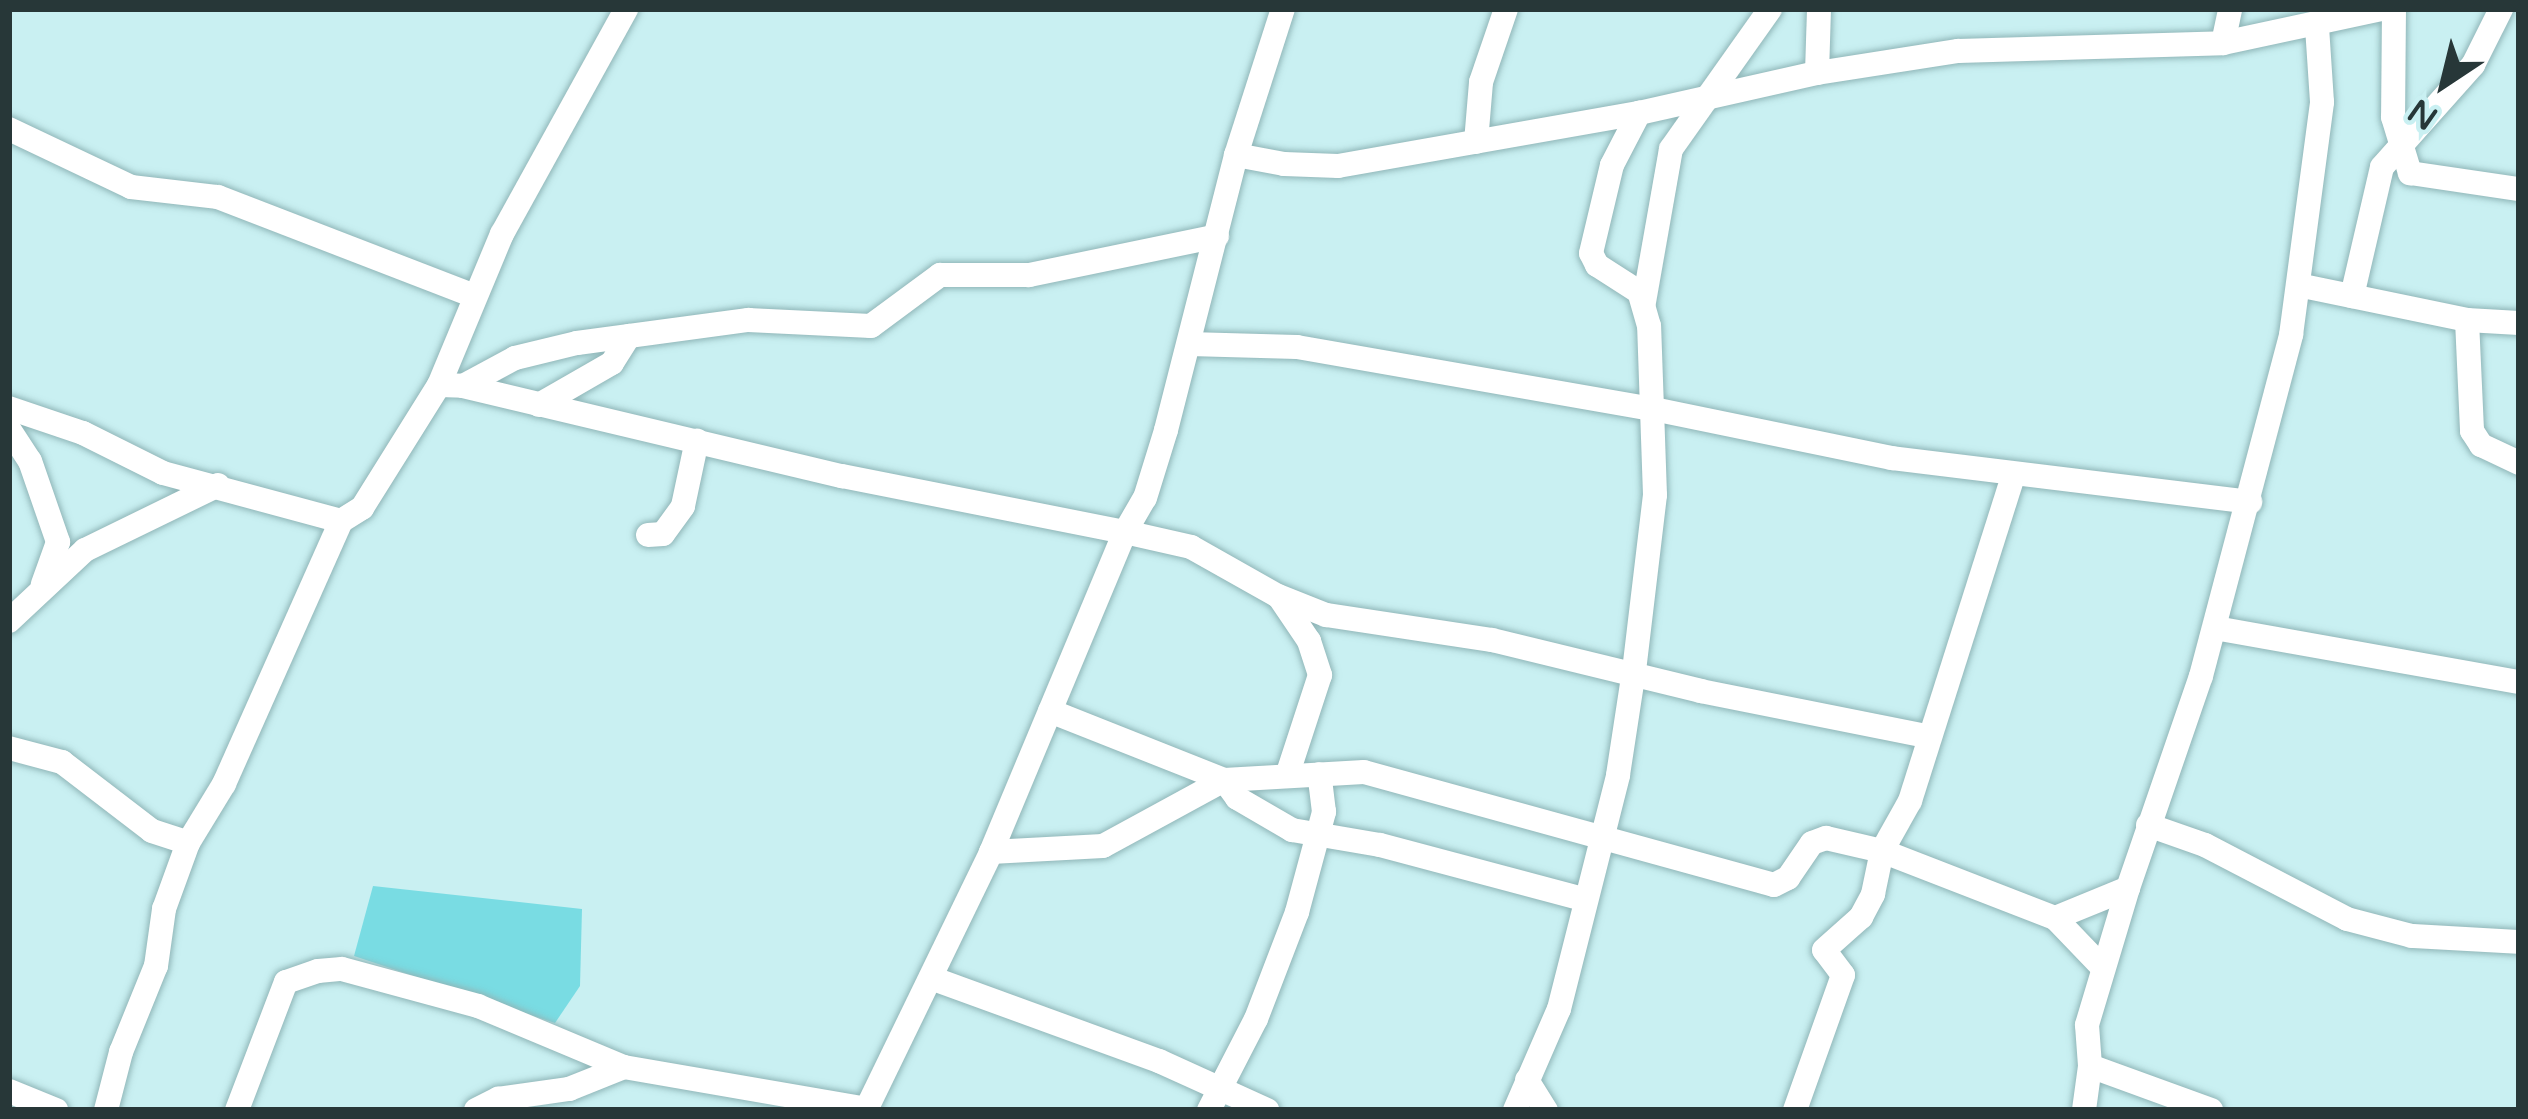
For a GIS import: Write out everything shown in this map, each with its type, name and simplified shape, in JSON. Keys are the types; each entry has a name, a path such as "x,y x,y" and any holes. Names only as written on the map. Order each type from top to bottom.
{"street":[{"path":"106,1110 121,1052 156,966 164,909 188,843 224,784 341,521 362,508 451,386 474,296 534,170 626,9"},
{"path":"237,1110 286,982 317,971 342,969 478,1006 624,1067 810,1104 867,1109 991,852 1125,532 1145,498 1236,155 1283,9"},
{"path":"1476,142 1481,82 1506,9"},
{"path":"1514,1110 1559,1010 1602,841 1634,671 1655,495 1644,302 1671,149 1769,9"},
{"path":"1817,73 1819,9"},
{"path":"2223,43 2230,9"},
{"path":"1236,155 1284,164 1337,166 1639,113 1817,73 1958,51 2223,43 2317,27 2381,9"},
{"path":"2394,9 2391,90 2398,145 2410,173 2519,189"},
{"path":"2352,296 2376,179 2398,145 2473,65 2501,9"},
{"path":"2084,1110 2090,1066 2087,1025 2215,628 2250,502 2298,285 2322,102 2317,27"},
{"path":"1639,113 1612,165 1591,254 1598,265 1630,283 1644,302"},
{"path":"9,129 131,188 218,197 474,296"},
{"path":"451,386 514,358 629,336 748,320 871,326 940,275 1029,275 1217,236"},
{"path":"2298,285 2467,320 2519,323"},
{"path":"2467,320 2472,431 2481,445 2519,463"},
{"path":"600,418 612,363 629,336"},
{"path":"1189,344 1297,347 1653,409 1869,453 2250,502"},
{"path":"539,404 612,363"},
{"path":"451,386 842,476 1190,547 1278,596 1326,615 1492,640 1701,691 1926,736"},
{"path":"9,408 82,433 164,473 341,521"},
{"path":"9,429 30,461 58,542 42,586"},
{"path":"648,535 663,534 683,506 697,440"},
{"path":"1976,469 1990,495 1996,537"},
{"path":"1795,1110 1843,975 1824,950 1868,906 1882,851 1904,818 1926,736 2014,474"},
{"path":"9,621 85,550 218,485"},
{"path":"1278,596 1309,640 1320,675 1287,776"},
{"path":"2215,628 2519,682"},
{"path":"1050,711 1224,780 1259,814 1292,830 1380,845 1586,900"},
{"path":"9,748 62,762 152,831 188,843"},
{"path":"991,852 1103,846 1224,780 1364,772 1774,885 1788,878 1812,843 1826,838 1882,851 2055,918 2103,968"},
{"path":"1216,1100 1297,912 1324,812 1319,774"},
{"path":"1904,818 1930,872"},
{"path":"2148,825 2205,845 2347,919 2412,936 2519,942"},
{"path":"2055,918 2128,888"},
{"path":"931,978 1216,1100 1268,1110"},
{"path":"2090,1066 2211,1110"},
{"path":"476,1110 498,1099 569,1090 624,1067"},
{"path":"1527,1080 1546,1110"},
{"path":"9,1090 56,1110"}],"shaded area":[{"path":"373,886 582,909 580,986 555,1023 354,956"}]}
